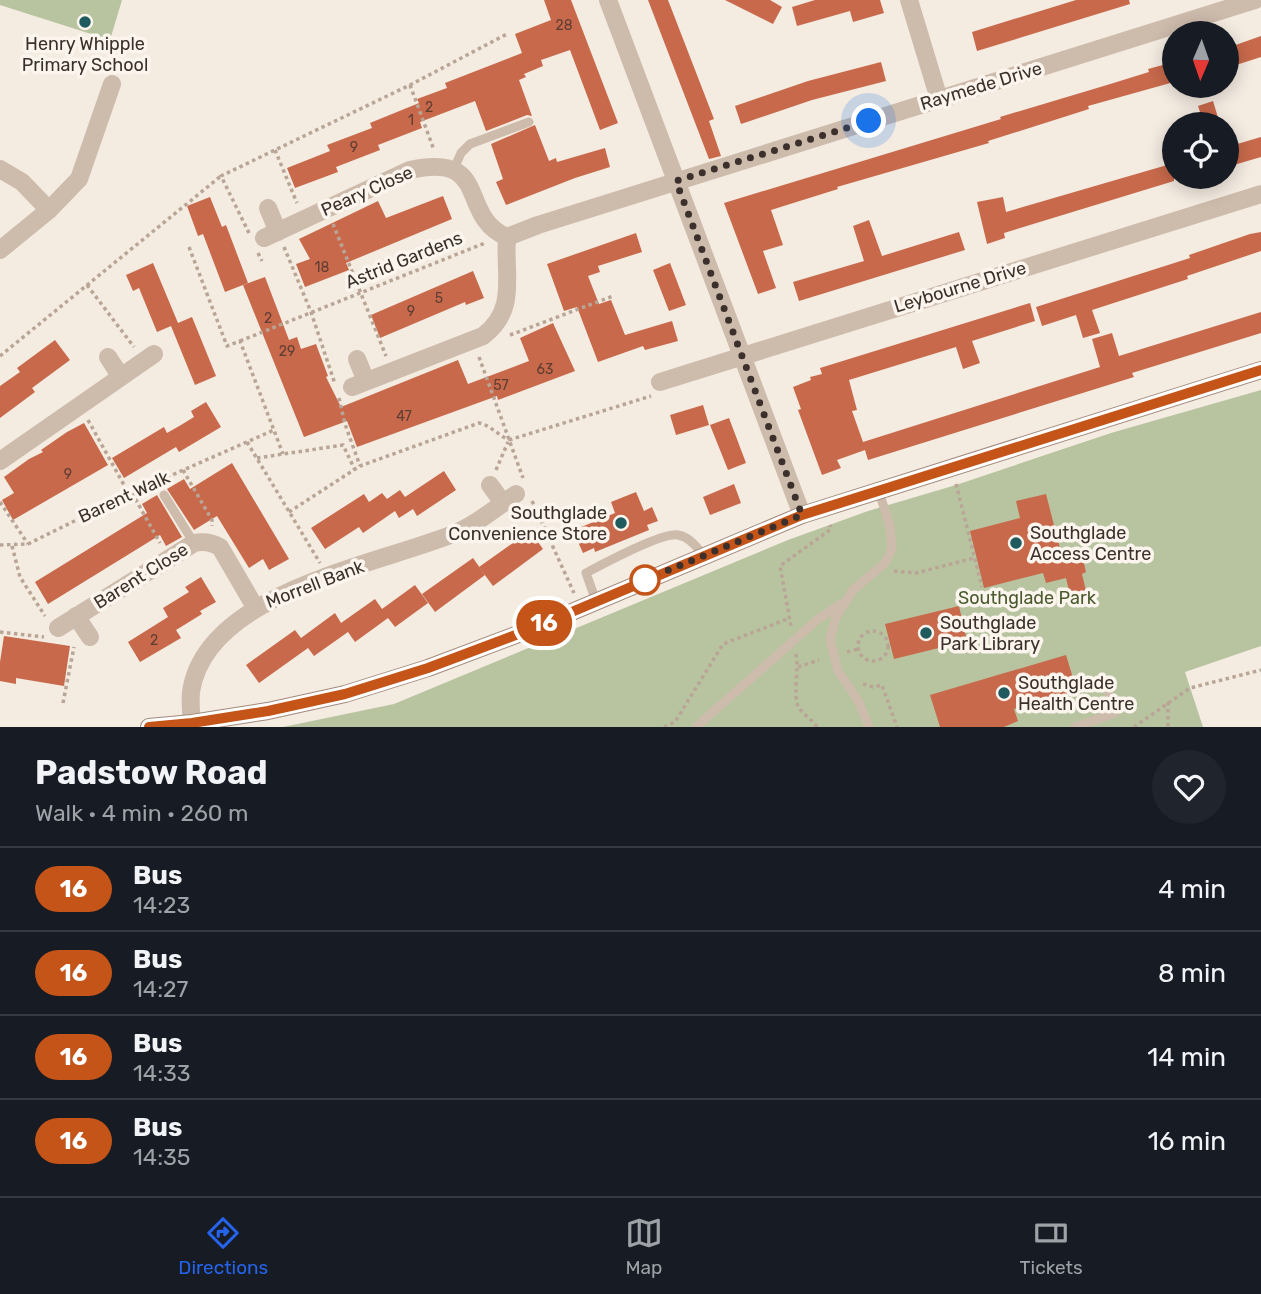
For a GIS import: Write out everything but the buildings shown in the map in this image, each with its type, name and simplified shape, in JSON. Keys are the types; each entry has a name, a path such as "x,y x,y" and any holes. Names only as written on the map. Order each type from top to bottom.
{"street":[{"path":"608,0 802,515"},
{"path":"909,0 939,99"},
{"name":"Raymede Drive","path":"507,237 676,181 1255,0"},
{"path":"0,250 49,210 79,178 112,84"},
{"name":"Peary Close","path":"268,208 271,235 410,170 434,166 454,169"},
{"path":"0,169 22,182 49,210"},
{"path":"357,359 359,384 483,336 501,318 506,304 507,237 491,228 465,179 454,169"},
{"name":"Leybourne Drive","path":"660,382 1261,194"},
{"path":"108,357 121,377"},
{"path":"0,461 149,357"},
{"path":"149,727 268,711 345,694 480,650 802,515 1261,370"},
{"name":"Morrell Bank","path":"192,723 191,689 200,664 214,643 255,607 295,588 457,532 509,499 490,485"},
{"name":"Barent Close","path":"51,633 194,543 213,542 220,547 255,607"},
{"name":"Barent Close","path":"76,616 82,639"}],"lane":[{"path":"454,169 461,153 470,144 529,122"},
{"path":"869,727 858,700 838,671 830,639 832,628 853,590 885,563 892,549 890,526 878,492"},
{"path":"164,495 194,543"},
{"path":"596,601 586,573 645,544 676,534 689,539 704,555"},
{"path":"696,727 817,620 846,601"},
{"path":"1075,727 1115,713 1108,691"}],"path":[{"path":"0,356 221,176 410,85 507,34"},
{"path":"410,85 425,127"},
{"path":"275,150 304,219"},
{"path":"221,176 262,261"},
{"path":"327,209 392,371"},
{"name":"Astrid Gardens","path":"240,341 489,241 507,237"},
{"path":"189,247 227,346 240,341 283,454"},
{"path":"287,253 311,312 360,466"},
{"path":"87,285 149,357"},
{"path":"510,335 613,296"},
{"path":"478,353 484,370"},
{"path":"289,512 360,466 479,423 486,424 499,436 509,440 655,395 660,382"},
{"path":"89,422 169,558"},
{"name":"Barent Walk","path":"0,545 28,544 131,493 274,430"},
{"path":"490,485 509,440"},
{"path":"247,442 323,568"},
{"path":"257,458 343,445 355,470"},
{"path":"183,470 212,520 213,542"},
{"path":"955,482 982,587"},
{"path":"0,502 28,544"},
{"path":"0,632 51,633 54,630 20,578 12,546"},
{"path":"891,570 916,573 974,558"},
{"path":"664,727 675,722 723,644 790,618"},
{"path":"872,631 880,632 887,639 886,655 878,660 870,661 862,656 858,649 859,640 872,631"},
{"path":"63,703 82,639"},
{"path":"842,654 858,649"},
{"path":"798,667 819,660"},
{"path":"1134,727 1191,688 1261,670"},
{"path":"863,684 873,687 882,685 897,727"},
{"path":"1168,702 1168,727"}],"green space":[{"name":"Henry Whipple Primary School","path":"0,0 122,0 110,40 0,5"},
{"name":"Southglade Park","path":"1261,390 1261,646 1185,672 1203,727 283,727 394,704 788,540 868,511 956,485 1111,433"}],"bus line":[{"name":"16","path":"149,727 268,711 345,694 428,668 529,630 802,515 1261,370"}],"place":[{"name":"Henry Whipple Primary School","path":"85,22"},
{"name":"Southglade Convenience Store","path":"621,523"},
{"name":"Southglade Access Centre","path":"1016,543"},
{"name":"Southglade Park Library","path":"926,633"},
{"name":"Southglade Health Centre","path":"1004,693"}],"route":[{"path":"645,580 802,515 676,181 869,121"}]}
